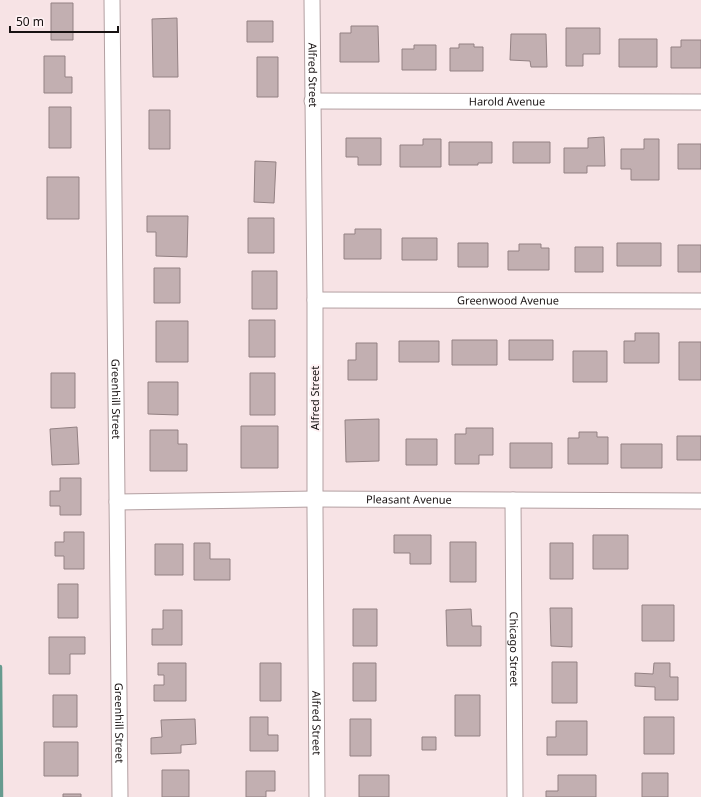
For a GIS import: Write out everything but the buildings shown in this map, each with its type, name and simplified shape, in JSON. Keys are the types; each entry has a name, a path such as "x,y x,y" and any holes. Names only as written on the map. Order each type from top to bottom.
{"street":[{"name":"Greenhill Street","path":"112,0 120,797"},
{"name":"Alfred Street","path":"312,0 317,797"},
{"name":"Harold Avenue","path":"312,101 701,102"},
{"name":"Greenwood Avenue","path":"315,300 701,301"},
{"name":"Pleasant Avenue","path":"117,502 315,499 701,501"},
{"name":"Chicago Street","path":"513,500 515,797"}],"waterway":[{"path":"0,667 1,797"}]}
